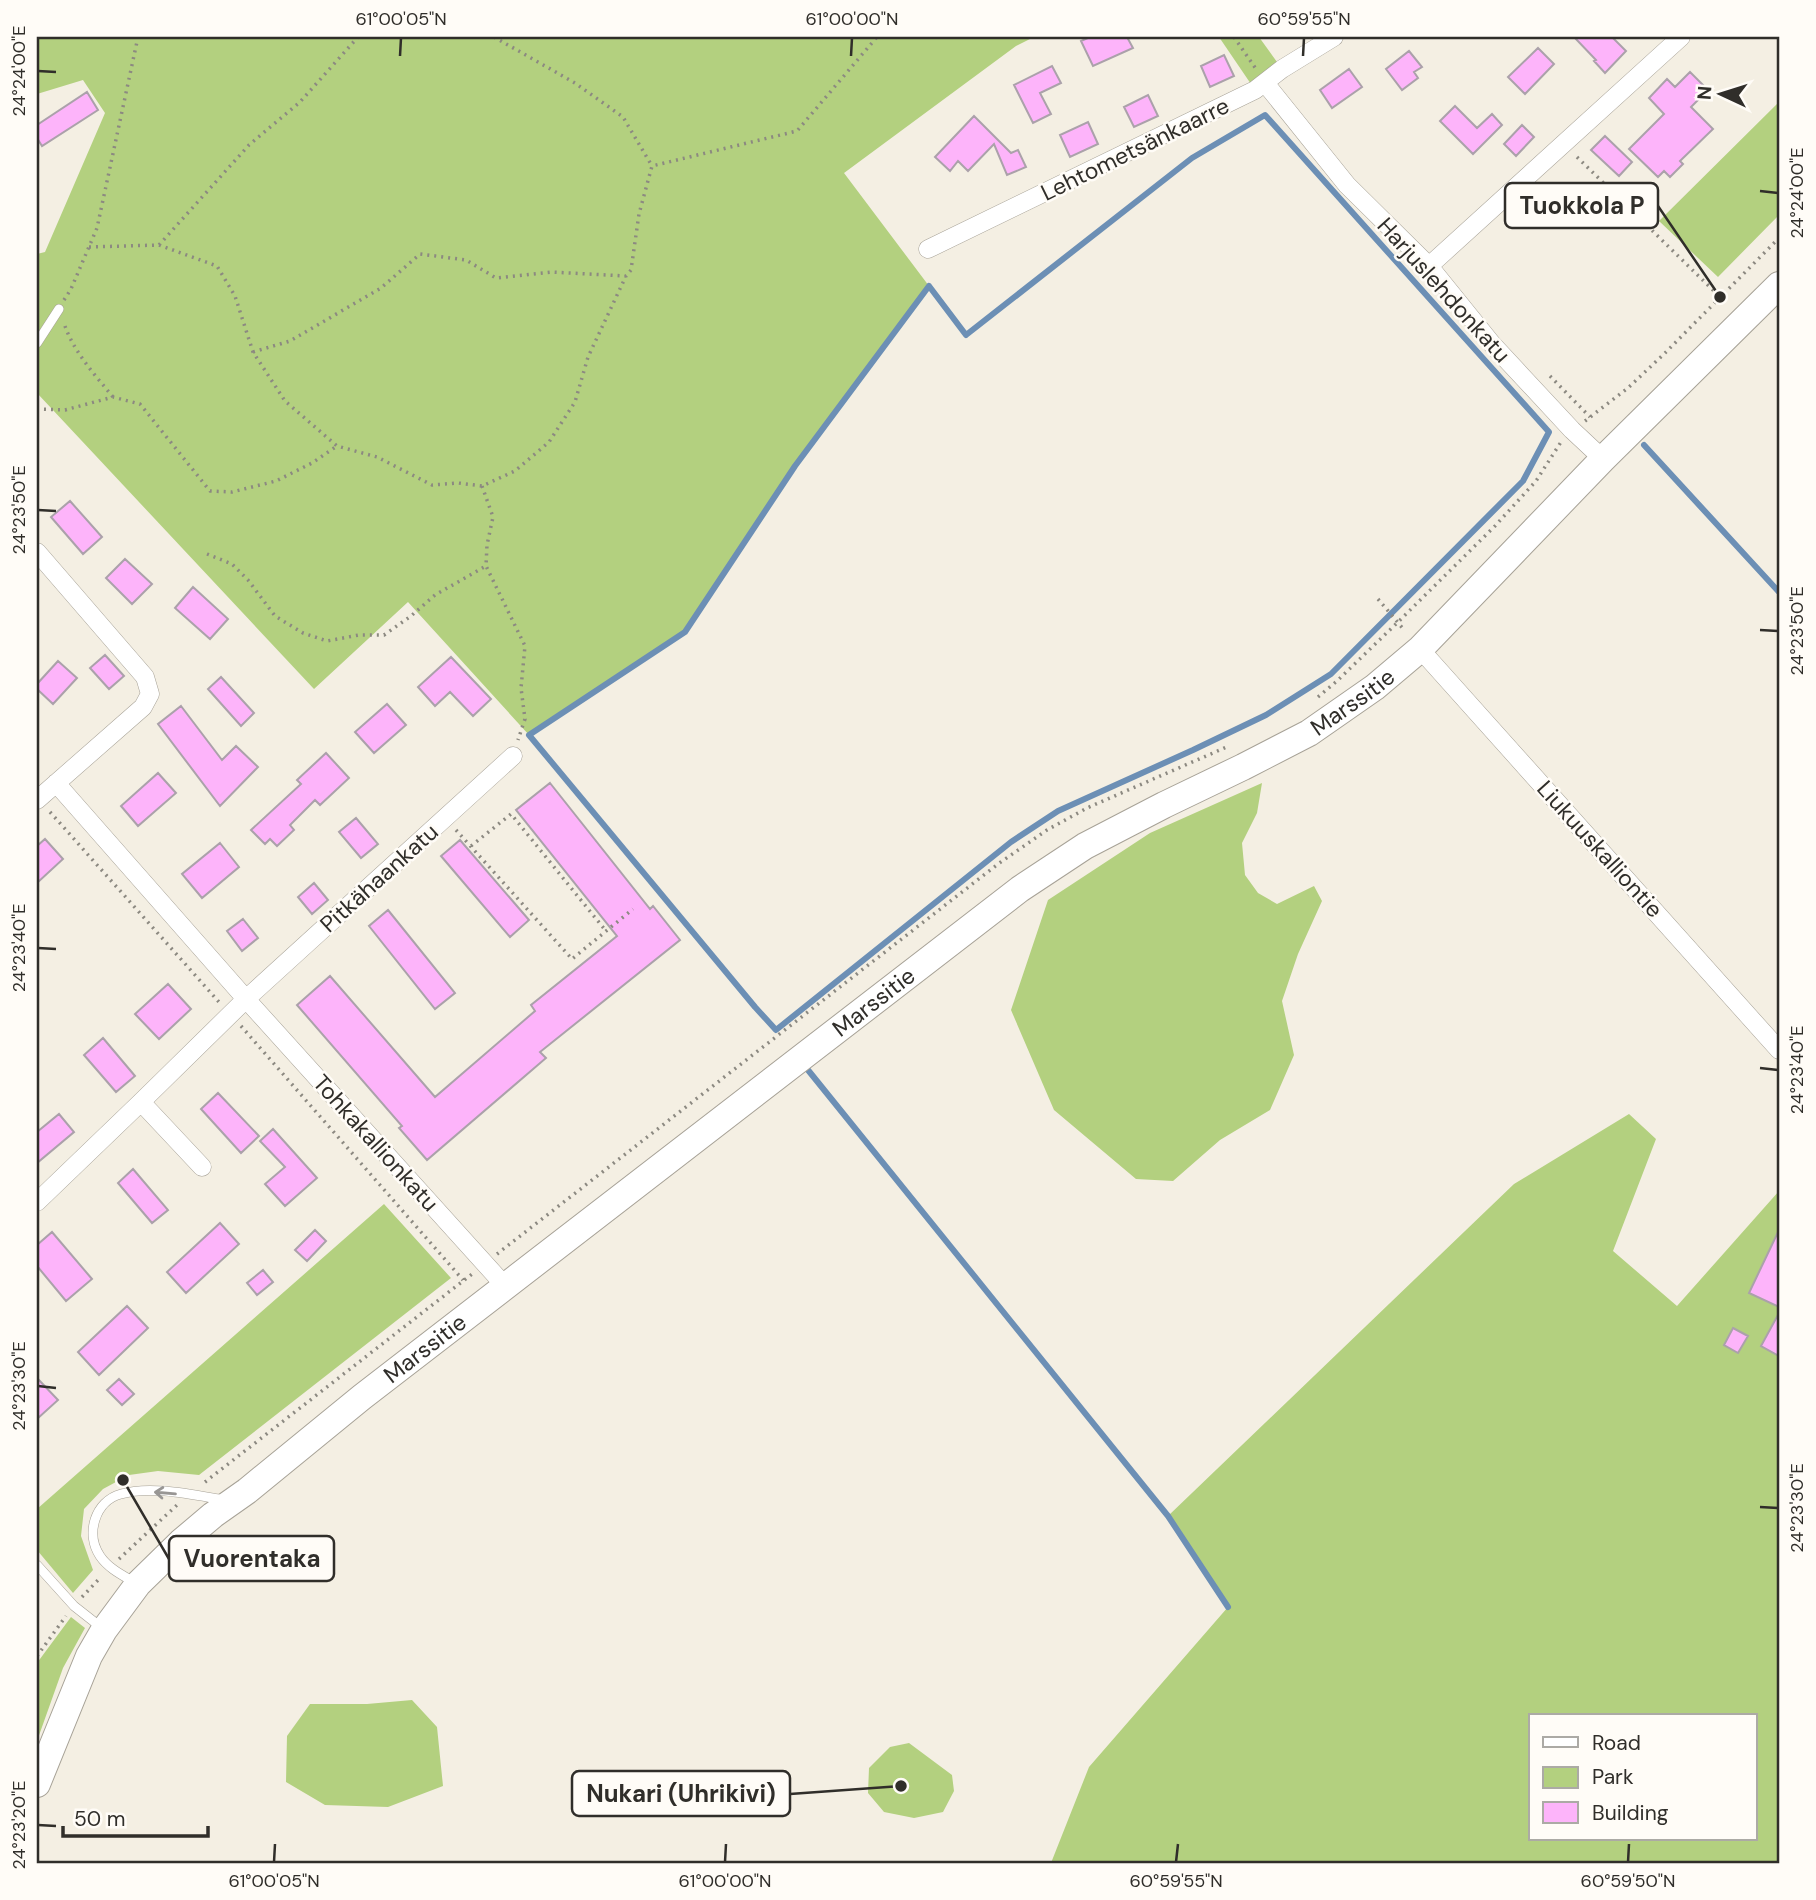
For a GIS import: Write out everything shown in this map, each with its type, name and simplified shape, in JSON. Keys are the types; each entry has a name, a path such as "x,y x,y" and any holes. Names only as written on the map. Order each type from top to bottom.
{"main road":[{"name":"Marssitie","path":"37,1784 89,1656 104,1630 138,1584 181,1542 362,1397 1020,889 1085,846 1309,733 1375,687 1420,649 1603,459 1779,285"}],"street":[{"name":"Lehtometsänkaarre","path":"928,249 1255,90 1282,69 1334,37"},
{"path":"1429,266 1681,37"},
{"name":"Harjuslehdonkatu","path":"1265,83 1347,185 1429,266 1492,344 1572,430 1603,459"},
{"path":"37,552 145,677 150,694 143,707 37,799"},
{"name":"Liukuuskalliontie","path":"1420,649 1779,1050"},
{"name":"Pitkähaankatu","path":"246,999 513,757"},
{"name":"Tohkakallionkatu","path":"56,783 246,999 506,1287"},
{"path":"37,1202 246,999"},
{"path":"141,1102 202,1167"}],"lane":[{"path":"37,343 59,309"},
{"path":"138,1584 111,1568 98,1554 93,1535 94,1519 105,1503 120,1494 148,1491 233,1501"},
{"path":"37,1564 74,1606 104,1630"}],"path":[{"path":"71,289 97,228 138,37"},
{"path":"159,245 249,145 300,102 358,37"},
{"path":"89,247 159,245 217,266 235,296 253,352 285,401 337,446 377,457 432,485 458,483 482,486 515,471 549,442 575,402 588,357 631,270 639,214 652,166 623,117 575,83 494,37"},
{"path":"652,166 797,131 877,37"},
{"path":"1234,37 1265,83"},
{"path":"1564,144 1720,297"},
{"path":"253,352 289,341 381,288 420,254 466,260 496,278 552,272 626,276"},
{"path":"59,309 67,333 113,397"},
{"path":"37,409 65,410 113,397 139,404 210,491 232,492 276,481 312,463 337,446"},
{"path":"482,486 493,517 486,566 525,646 521,688 525,719 513,757"},
{"path":"207,554 232,564 248,580 275,616 303,633 327,641 359,635 384,635 411,617 435,595 486,566"},
{"path":"1378,599 1393,617"},
{"path":"37,799 463,1280"},
{"path":"471,846 511,814 606,931"},
{"path":"445,818 572,959 633,909"}],"green space":[{"path":"37,37 1034,37 1016,46 844,173 929,286 795,466 685,632 529,735 408,602 314,689 37,393 37,254 45,252 105,113 83,80 37,94"},
{"path":"1219,37 1259,37 1282,69 1255,90"},
{"path":"1779,102 1779,215 1718,277 1659,221"},
{"path":"1262,783 1257,813 1242,843 1245,875 1258,893 1277,904 1314,886 1322,901 1298,954 1282,1001 1294,1055 1270,1110 1220,1140 1173,1181 1136,1179 1054,1110 1011,1010 1048,900 1150,833"},
{"path":"1629,1114 1656,1139 1613,1251 1677,1306 1779,1191 1779,1863 1051,1863 1089,1767 1228,1607 1168,1516 1514,1184"},
{"path":"384,1204 451,1278 199,1475 158,1471 129,1475 103,1489 84,1509 81,1536 93,1570 73,1593 37,1550 37,1509"},
{"path":"71,1617 85,1628 63,1668 37,1741 37,1663"},
{"path":"412,1700 437,1727 443,1786 388,1807 325,1805 286,1782 287,1736 310,1704 367,1704"},
{"path":"909,1743 952,1775 954,1791 943,1812 914,1818 884,1812 868,1793 869,1768 890,1747"}],"building":[{"path":"1090,37 1127,37 1133,48 1093,66 1081,41"},
{"path":"1574,37 1612,37 1626,51 1605,73"},
{"path":"1538,48 1554,64 1525,94 1508,77"},
{"path":"1409,51 1422,67 1414,72 1418,78 1402,90 1386,69"},
{"path":"1224,55 1234,76 1210,87 1201,66"},
{"path":"1052,66 1061,83 1040,93 1051,114 1033,123 1014,85"},
{"path":"1349,69 1362,87 1332,108 1320,90"},
{"path":"1690,72 1708,90 1691,107 1713,129 1680,161 1683,164 1670,177 1664,171 1658,177 1629,149 1664,114 1649,98 1667,79 1675,87"},
{"path":"87,92 98,110 42,146 37,138 37,125"},
{"path":"1148,95 1158,116 1134,127 1124,107"},
{"path":"1455,106 1477,128 1492,114 1502,125 1473,154 1440,121"},
{"path":"974,116 1011,153 1018,150 1026,167 1007,175 994,144 968,171 958,161 950,171 935,157"},
{"path":"1088,122 1098,144 1070,157 1060,135"},
{"path":"1522,125 1534,137 1516,156 1504,144"},
{"path":"1605,136 1632,162 1619,176 1591,150"},
{"path":"70,501 102,537 83,554 51,517"},
{"path":"125,559 152,584 132,604 106,578"},
{"path":"193,587 228,619 210,639 175,608"},
{"path":"105,655 124,676 109,689 90,668"},
{"path":"451,657 491,699 473,716 450,692 435,706 418,687"},
{"path":"58,661 77,678 53,704 37,689 37,684"},
{"path":"221,677 254,713 241,726 208,689"},
{"path":"387,704 406,725 374,753 355,732"},
{"path":"181,706 222,760 236,746 258,767 220,806 158,724"},
{"path":"326,753 349,778 320,805 315,800 290,825 294,830 277,846 270,839 265,844 251,830 301,784 297,780"},
{"path":"158,773 176,793 138,826 121,806"},
{"path":"550,783 650,909 653,906 680,940 540,1052 546,1058 427,1160 399,1128 402,1126 297,1005 330,976 435,1097 535,1011 531,1005 617,936 516,810"},
{"path":"356,818 378,844 361,858 339,832"},
{"path":"45,839 63,859 37,883 37,846"},
{"path":"460,840 529,920 510,937 441,856"},
{"path":"220,843 239,867 202,898 182,874"},
{"path":"314,883 328,900 312,914 298,897"},
{"path":"388,910 455,993 435,1009 369,926"},
{"path":"243,919 258,938 242,951 227,931"},
{"path":"168,984 191,1009 159,1039 135,1014"},
{"path":"103,1038 135,1076 116,1092 84,1055"},
{"path":"218,1093 259,1136 241,1153 201,1109"},
{"path":"59,1114 74,1132 37,1163 37,1132"},
{"path":"273,1129 317,1178 285,1206 265,1184 285,1167 260,1141"},
{"path":"133,1169 168,1210 152,1223 118,1183"},
{"path":"220,1223 239,1244 186,1293 167,1272"},
{"path":"315,1230 326,1241 307,1261 295,1250"},
{"path":"1779,1230 1779,1307 1749,1293"},
{"path":"52,1232 92,1279 66,1301 37,1266 37,1245"},
{"path":"263,1270 273,1282 257,1295 247,1283"},
{"path":"127,1306 148,1328 99,1375 78,1352"},
{"path":"1779,1313 1779,1356 1761,1346"},
{"path":"1733,1328 1748,1336 1738,1353 1724,1345"},
{"path":"37,1378 58,1400 37,1419"},
{"path":"119,1379 134,1394 122,1405 107,1390"}],"waterway":[{"path":"1265,115 1549,432 1523,481 1331,674 1266,715 1058,811 1011,842 776,1030 529,735 685,632 795,466 929,286 966,335 1192,158 1265,115"},
{"path":"1644,445 1779,592"},
{"path":"808,1070 1168,1516 1228,1607"}],"place":[{"name":"Tuokkola P","path":"1720,297"},
{"name":"Vuorentaka","path":"123,1480"},
{"name":"Nukari (Uhrikivi)","path":"901,1786"}]}
